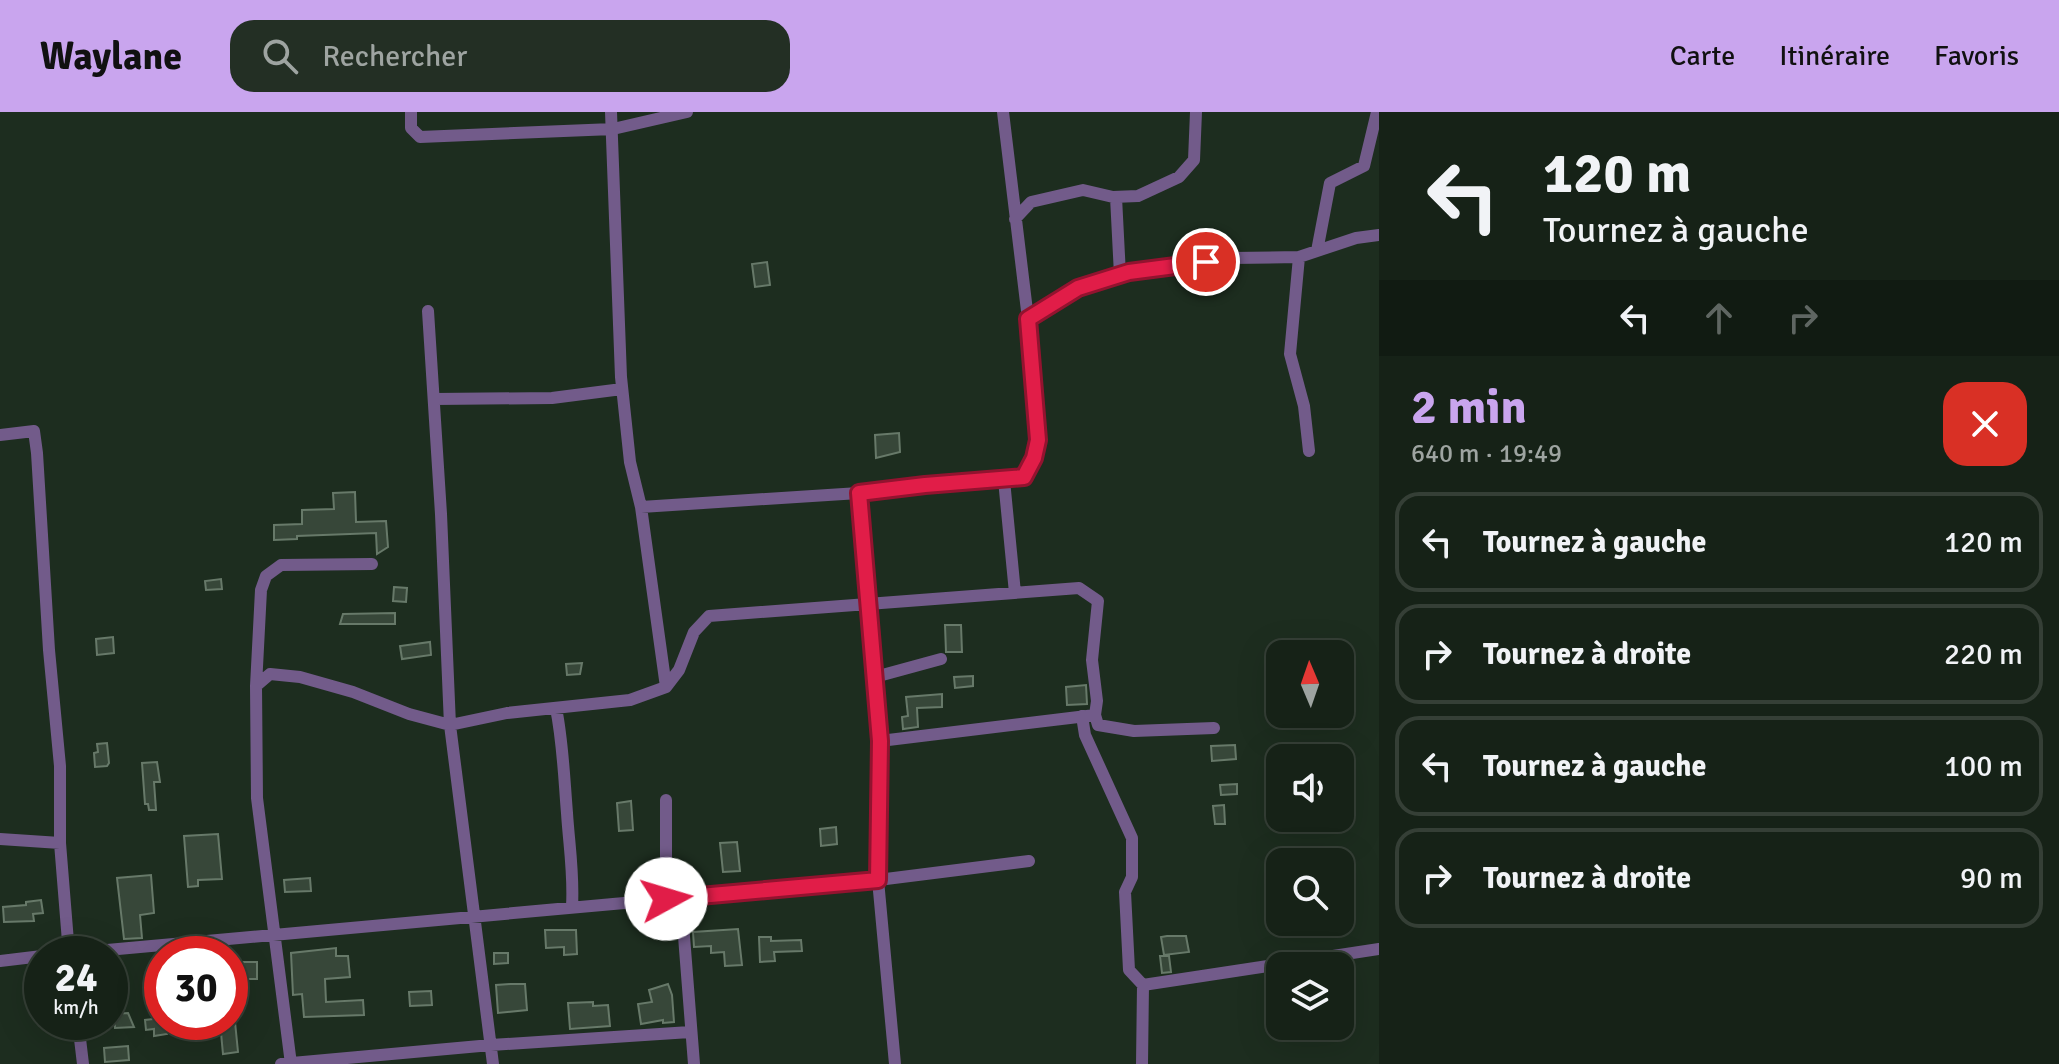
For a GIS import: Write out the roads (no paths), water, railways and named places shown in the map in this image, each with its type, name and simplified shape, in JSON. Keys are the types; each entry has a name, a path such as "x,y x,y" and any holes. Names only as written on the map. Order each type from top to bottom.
{"street":[{"path":"411,112 411,128 420,137 613,129 687,112"},
{"path":"611,112 622,389 630,462 641,507 666,687"},
{"path":"641,507 859,493 1024,477 1034,458 1038,440 1028,319 1003,112"},
{"path":"1015,219 1031,202 1083,190 1116,197 1138,196 1179,177 1194,160 1196,112"},
{"path":"1317,251 1330,183 1364,166 1377,112"},
{"path":"1116,197 1120,275"},
{"path":"1028,319 1078,288 1120,275 1232,258 1299,257 1356,238 1379,235"},
{"path":"1299,257 1290,354 1304,406 1309,451"},
{"path":"428,311 450,725 493,1064"},
{"path":"435,399 552,398 622,389"},
{"path":"0,435 34,431 37,453 49,650 60,766 60,843 68,936"},
{"path":"1004,480 1015,593"},
{"path":"859,493 880,741 878,880 895,1064"},
{"path":"291,1064 257,798 256,686 261,590 266,576 281,565 372,564"},
{"path":"256,686 270,674 300,677 450,725 507,713 630,700 666,687 679,670 694,632 709,616 1079,588 1098,601 1092,660 1097,701 1088,716 1085,735 1132,838 1132,877 1125,892 1129,970 1143,985 1142,1064"},
{"path":"875,677 941,659"},
{"path":"556,708 566,768 574,871 572,906"},
{"path":"880,741 1088,716 1098,725 1134,731 1214,728"},
{"path":"666,800 666,899"},
{"path":"0,839 60,843"},
{"path":"128,949 878,880 1029,861"},
{"path":"681,898 694,1064"},
{"path":"1143,985 1379,949"},
{"path":"0,961 24,958"},
{"path":"281,1064 491,1045 690,1032"},
{"path":"80,1040 83,1064"}]}
